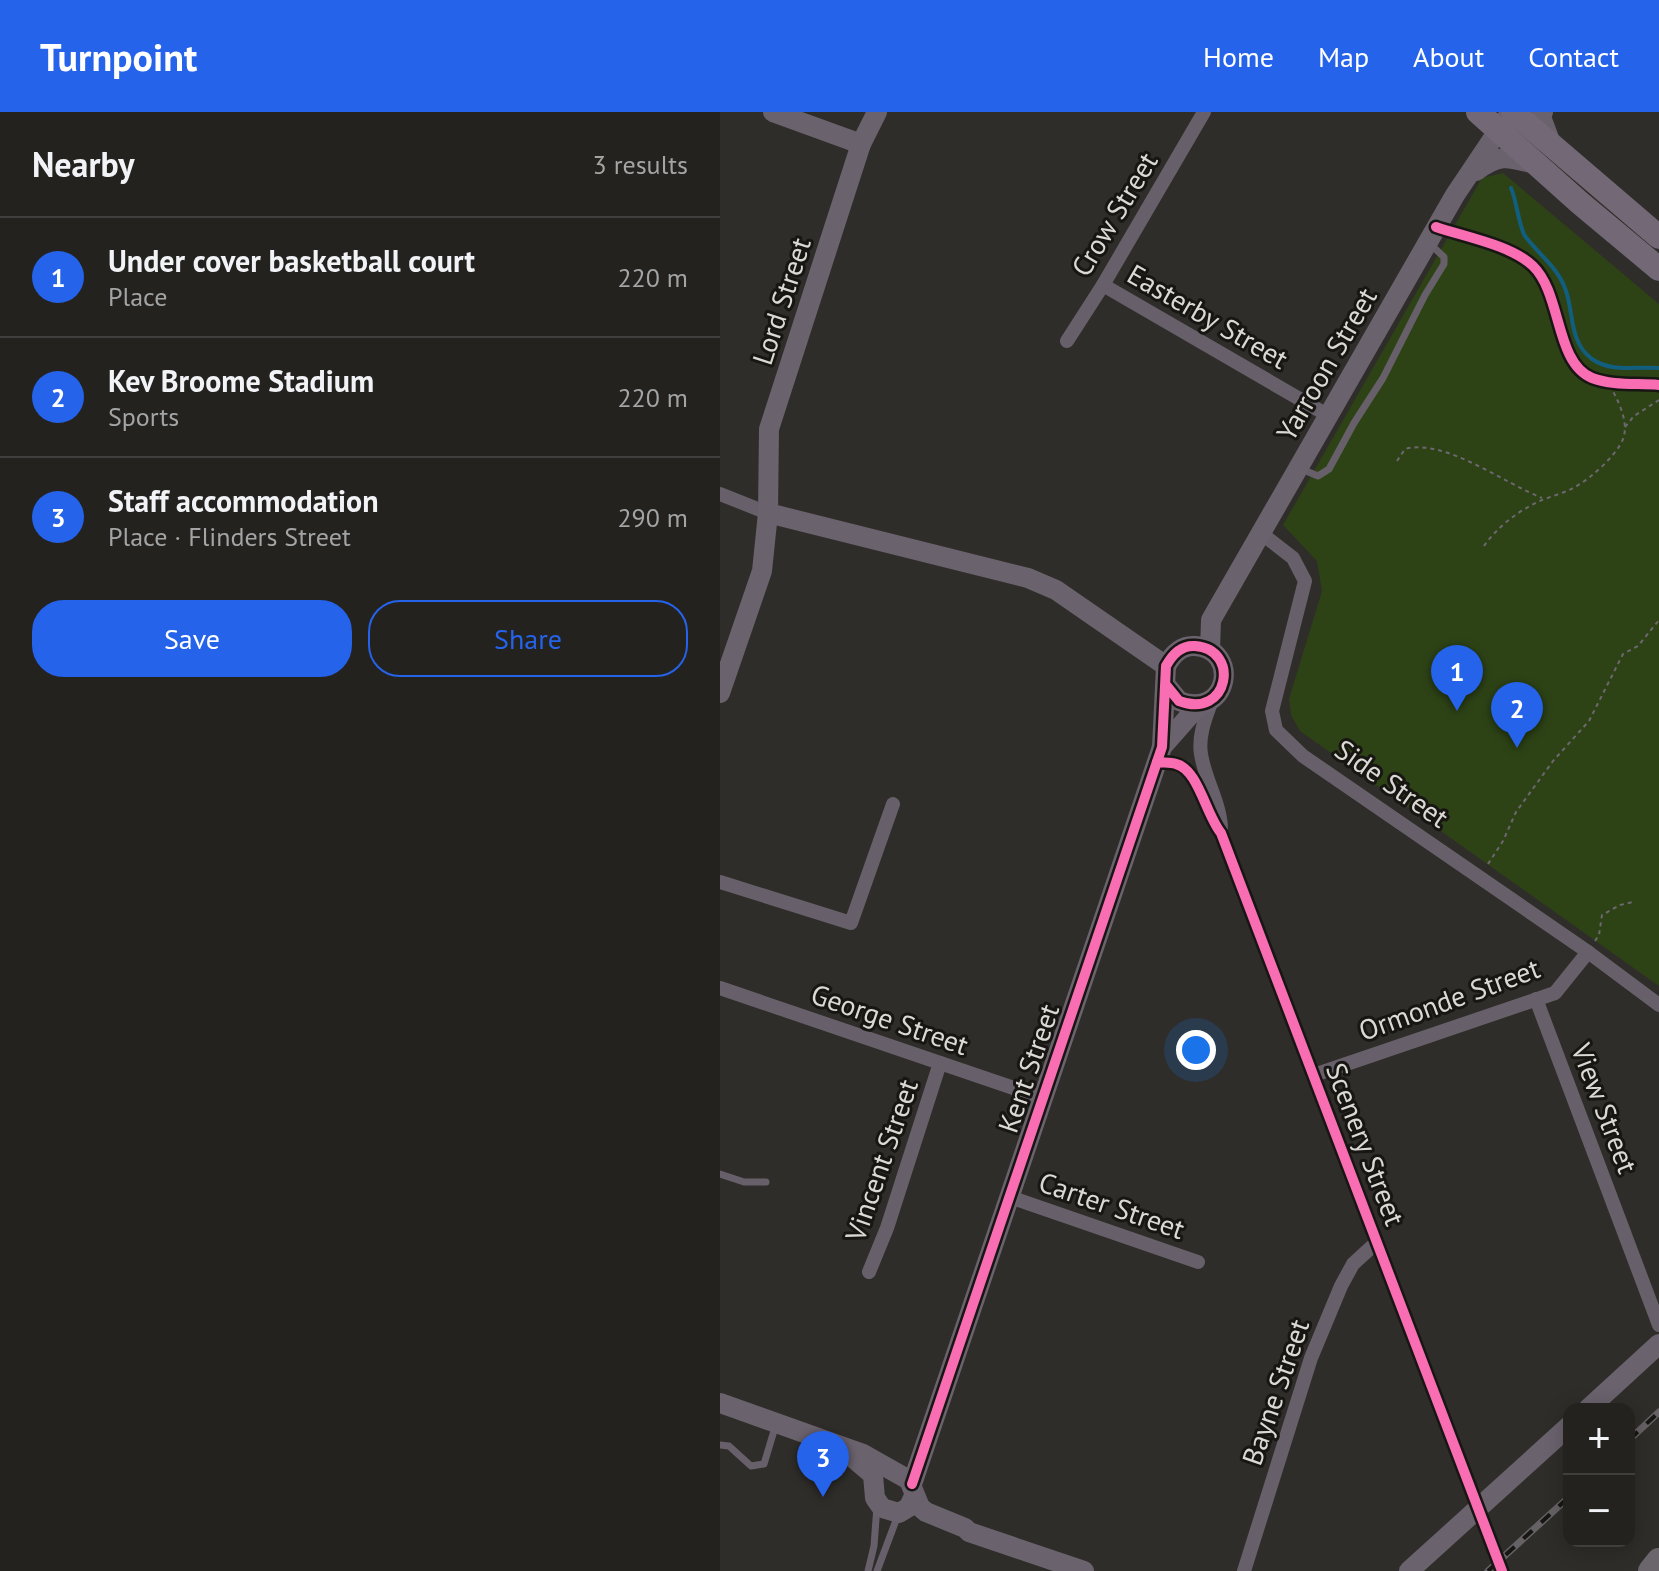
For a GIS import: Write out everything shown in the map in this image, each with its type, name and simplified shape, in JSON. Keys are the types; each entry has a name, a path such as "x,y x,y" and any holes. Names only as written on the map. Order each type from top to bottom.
{"highway":[{"path":"1651,1571 1659,1561"}],"main road":[{"path":"1475,112 1507,118 1659,269"},
{"path":"1545,155 1659,237"}],"street":[{"path":"773,112 861,144"},
{"name":"Lord Street","path":"720,693 762,571 768,513 769,429 861,144 877,112"},
{"name":"Crow Street","path":"1067,341 1204,112"},
{"path":"1455,195 1482,130 1475,112"},
{"path":"1455,195 1492,160 1508,156 1545,155 1543,112"},
{"name":"Yarroon Street","path":"1210,650 1211,620 1455,195 1507,118"},
{"name":"Easterby Street","path":"1103,285 1329,416"},
{"path":"720,494 768,513 1028,578 1056,590 1166,676 1179,701 1206,702 1220,691 1224,668 1210,650 1189,646 1179,650 1166,676"},
{"name":"Side Street","path":"1262,534 1293,558 1305,581 1272,711 1276,730 1303,756 1588,952 1659,1005"},
{"name":"Kent Street","path":"905,1492 920,1464 1159,755 1166,676"},
{"name":"Kent Street","path":"1159,755 1206,702"},
{"name":"Scenery Street","path":"1206,702 1201,754 1221,820 1221,833"},
{"name":"Scenery Street","path":"1159,755 1191,773 1212,822 1221,833 1502,1571"},
{"path":"720,882 851,923 893,804"},
{"name":"Ormonde Street","path":"1314,1075 1555,993 1588,952"},
{"name":"George Street","path":"720,988 1043,1098"},
{"name":"View Street","path":"1536,999 1659,1325"},
{"name":"Vincent Street","path":"869,1272 887,1228 940,1063"},
{"name":"Carter Street","path":"1010,1197 1198,1262"},
{"name":"Bayne Street","path":"1244,1571 1311,1358 1353,1264 1377,1242"},
{"path":"1595,1403 1659,1344"},
{"path":"720,1403 863,1454 926,1512 969,1532 1084,1571"},
{"path":"1409,1571 1563,1431"},
{"path":"830,1441 873,1475 876,1498 887,1512 905,1492"},
{"path":"876,1498 876,1485 885,1476 905,1492"}],"lane":[{"path":"1299,468 1318,476 1329,469 1383,378 1444,264 1444,257 1428,242"},
{"path":"720,1174 744,1182 766,1182"},
{"path":"720,1445 729,1446 741,1465 764,1464 777,1422"},
{"path":"877,1571 905,1492"},
{"path":"868,1571 874,1546 876,1498"}],"path":[{"path":"1602,380 1624,383"},
{"path":"1484,546 1492,535 1526,508 1578,486 1604,464 1623,439 1624,427 1615,394 1602,380"},
{"path":"1624,427 1634,416 1659,400"},
{"path":"1397,461 1405,449 1413,447 1427,446 1447,451 1543,499"},
{"path":"1488,864 1516,812 1553,761 1589,721 1623,654 1638,646 1659,620"},
{"path":"1588,952 1599,935 1602,915 1620,905 1647,898"}],"green space":[{"path":"1503,173 1659,304 1659,986 1300,731 1291,715 1289,699 1322,591 1317,561 1283,525 1482,178"}],"waterway":[{"path":"1511,188 1525,236 1563,283 1573,327 1585,352 1608,366 1659,368"}],"railway":[{"path":"1635,1434 1659,1412"},
{"path":"1488,1571 1563,1502"}],"cycle path":[{"path":"1436,227 1513,252 1533,266 1549,293 1571,358 1580,370 1592,378 1608,382 1659,385"},
{"path":"912,1484 1162,747 1166,666 1185,647 1210,650 1219,659 1223,682 1218,693 1209,701 1196,704 1179,701 1166,685"},
{"path":"1157,762 1176,764 1190,774 1221,833 1502,1571"}],"place":[{"name":"Under cover basketball court","path":"1457,711"},
{"name":"Kev Broome Stadium","path":"1517,748"},
{"name":"Staff accommodation","path":"823,1497"}]}
